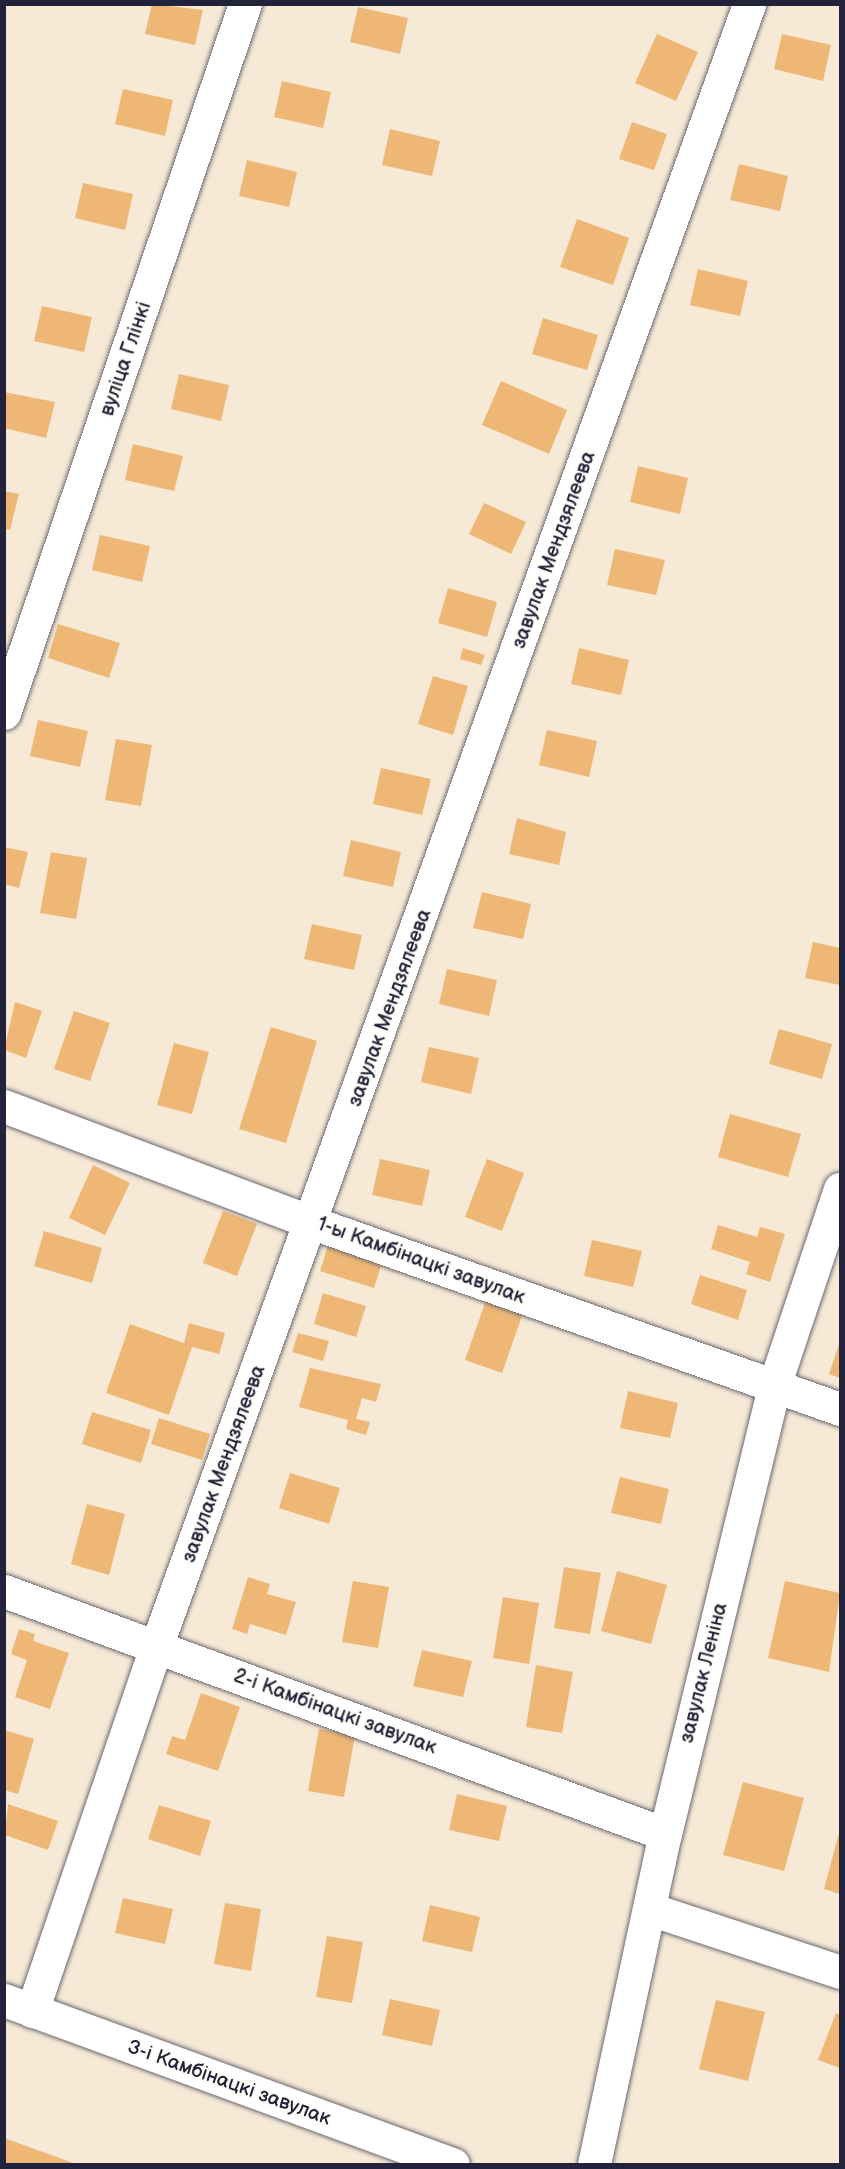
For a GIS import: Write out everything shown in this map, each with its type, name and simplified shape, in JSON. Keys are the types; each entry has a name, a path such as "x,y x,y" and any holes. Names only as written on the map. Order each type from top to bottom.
{"street":[{"name":"вуліца Глінкі","path":"4,713 245,4"},
{"name":"завулак Мендзялеева","path":"18,2006 156,1647 313,1223 749,4"},
{"name":"1-ы Камбінацкі завулак","path":"4,1106 313,1223 840,1409"},
{"name":"завулак Леніна","path":"594,2164 665,1834 774,1386 840,1189"},
{"name":"2-і Камбінацкі завулак","path":"4,1591 665,1834"},
{"path":"650,1909 840,1972"},
{"name":"3-і Камбінацкі завулак","path":"18,2006 453,2164"}],"building":[{"path":"152,4 203,10 195,45 145,34"},
{"path":"358,7 408,18 400,54 350,42"},
{"path":"657,34 698,52 676,101 635,83"},
{"path":"782,34 831,45 823,81 774,69"},
{"path":"282,81 331,92 323,128 274,117"},
{"path":"123,89 173,100 165,136 115,124"},
{"path":"632,122 667,134 654,170 619,159"},
{"path":"390,129 440,141 432,176 382,165"},
{"path":"247,160 297,172 289,207 239,196"},
{"path":"739,164 788,176 780,211 730,200"},
{"path":"83,183 133,194 125,230 75,218"},
{"path":"577,219 629,238 613,285 560,267"},
{"path":"698,269 748,281 740,316 690,305"},
{"path":"42,306 92,317 84,352 34,341"},
{"path":"543,318 598,335 587,370 532,354"},
{"path":"179,374 229,385 221,421 171,409"},
{"path":"501,381 567,410 549,454 482,425"},
{"path":"4,392 55,402 46,438 4,428"},
{"path":"133,444 183,456 174,491 125,480"},
{"path":"638,466 688,478 680,514 630,502"},
{"path":"4,491 19,494 10,530 4,529"},
{"path":"484,503 526,522 511,554 469,534"},
{"path":"100,535 150,546 142,582 92,570"},
{"path":"615,549 665,560 656,595 607,585"},
{"path":"448,588 497,602 487,637 438,623"},
{"path":"58,624 120,643 109,678 48,658"},
{"path":"463,648 485,655 481,665 460,659"},
{"path":"579,648 629,660 621,695 571,684"},
{"path":"433,676 468,686 453,735 418,724"},
{"path":"38,720 88,731 80,767 30,756"},
{"path":"547,730 597,741 589,777 539,765"},
{"path":"116,739 152,745 141,806 105,800"},
{"path":"381,768 431,779 422,815 373,804"},
{"path":"517,818 566,832 559,865 509,854"},
{"path":"351,840 401,852 393,887 343,876"},
{"path":"4,847 28,852 19,888 4,884"},
{"path":"51,852 87,858 76,919 40,913"},
{"path":"482,892 531,904 523,939 473,928"},
{"path":"312,924 362,935 354,970 304,959"},
{"path":"813,942 840,948 840,985 805,978"},
{"path":"447,969 497,980 489,1016 439,1004"},
{"path":"15,1002 42,1011 26,1058 4,1050"},
{"path":"74,1011 110,1023 90,1081 54,1069"},
{"path":"271,1027 317,1041 286,1143 239,1129"},
{"path":"779,1029 832,1044 822,1079 769,1064"},
{"path":"174,1043 209,1052 192,1114 157,1105"},
{"path":"429,1047 479,1058 471,1094 421,1082"},
{"path":"730,1114 801,1134 788,1177 718,1157"},
{"path":"380,1159 430,1170 422,1206 372,1195"},
{"path":"487,1159 524,1173 502,1231 465,1217"},
{"path":"93,1165 130,1183 105,1235 69,1218"},
{"path":"223,1211 257,1224 237,1276 203,1263"},
{"path":"718,1225 757,1237 760,1227 785,1234 770,1282 746,1274 750,1262 711,1249"},
{"path":"44,1231 102,1248 92,1283 34,1266"},
{"path":"332,1233 386,1250 374,1288 320,1271"},
{"path":"592,1240 642,1251 633,1287 584,1276"},
{"path":"700,1275 747,1290 738,1320 691,1304"},
{"path":"323,1293 366,1306 356,1337 314,1324"},
{"path":"486,1300 523,1313 502,1373 465,1360"},
{"path":"189,1323 225,1333 219,1354 192,1347 169,1415 106,1393 130,1324 184,1343"},
{"path":"298,1333 329,1341 323,1361 292,1352"},
{"path":"840,1341 840,1378 829,1374"},
{"path":"310,1368 381,1384 376,1402 362,1398 356,1419 370,1422 366,1435 346,1429 348,1420 299,1407"},
{"path":"628,1391 678,1403 670,1438 620,1428"},
{"path":"92,1412 151,1430 141,1463 82,1444"},
{"path":"159,1418 210,1434 202,1460 151,1444"},
{"path":"290,1473 340,1488 329,1524 279,1508"},
{"path":"620,1477 669,1489 661,1524 611,1513"},
{"path":"87,1504 125,1514 109,1575 71,1564"},
{"path":"564,1567 601,1573 590,1634 554,1628"},
{"path":"617,1571 667,1585 651,1644 601,1631"},
{"path":"248,1577 270,1584 267,1594 296,1602 286,1635 250,1624 247,1634 232,1629"},
{"path":"353,1581 389,1587 378,1648 342,1642"},
{"path":"785,1581 840,1593 829,1672 768,1658"},
{"path":"503,1597 539,1603 529,1664 493,1658"},
{"path":"19,1629 35,1634 33,1641 69,1653 50,1709 15,1697 27,1660 11,1654"},
{"path":"422,1650 472,1661 463,1697 413,1686"},
{"path":"536,1665 573,1672 562,1733 526,1727"},
{"path":"201,1693 240,1707 218,1771 166,1754 172,1736 185,1740"},
{"path":"319,1729 355,1735 344,1797 308,1791"},
{"path":"4,1730 34,1739 18,1794 4,1790"},
{"path":"743,1782 804,1798 784,1871 723,1855"},
{"path":"457,1794 507,1806 499,1841 449,1830"},
{"path":"8,1804 58,1821 48,1850 5,1835"},
{"path":"159,1805 211,1821 200,1856 148,1839"},
{"path":"840,1829 840,1894 824,1889"},
{"path":"123,1898 173,1909 165,1944 115,1933"},
{"path":"225,1903 261,1909 251,1971 214,1964"},
{"path":"430,1905 480,1917 472,1952 422,1941"},
{"path":"327,1936 363,1942 352,2003 316,1997"},
{"path":"390,1999 440,2010 432,2046 382,2035"},
{"path":"716,2000 765,2012 748,2081 699,2069"},
{"path":"836,2013 840,2015 840,2068 818,2060"},
{"path":"4,2138 76,2164 4,2164"}]}
